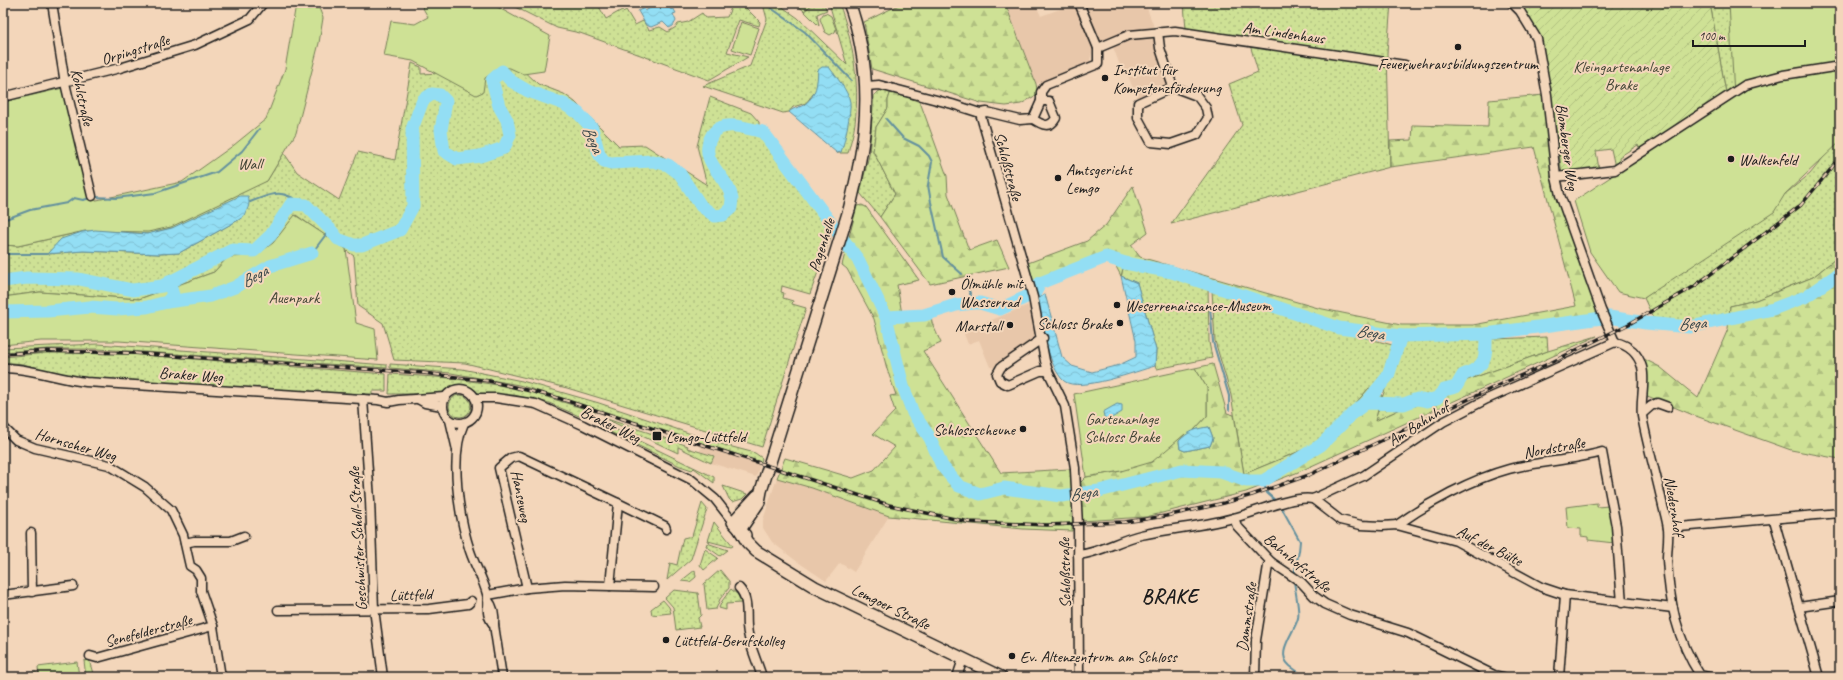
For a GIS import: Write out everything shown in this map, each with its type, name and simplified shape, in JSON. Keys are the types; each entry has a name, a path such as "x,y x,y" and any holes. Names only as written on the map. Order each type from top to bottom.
{"main road":[{"name":"Pagenhelle","path":"737,526 761,491 836,253 857,179 866,123 867,86 856,19 849,3"},
{"name":"Lemgoer Straße","path":"737,526 747,542 756,551 815,587 1001,677"}],"street":[{"name":"Kohlstraße","path":"52,3 65,83 92,196"},
{"name":"Orpingstraße","path":"3,98 65,83 195,45 250,19 263,3"},
{"path":"1033,119 1041,101 1041,92 1046,85 1098,64 1098,48 1079,3"},
{"name":"Blomberger Weg","path":"1512,3 1520,11 1537,38 1547,94 1556,177 1560,195 1601,310 1615,342"},
{"name":"Am Lindenhaus","path":"1098,48 1129,35 1175,31 1406,65"},
{"path":"1158,32 1160,48 1173,87"},
{"path":"1556,177 1615,170 1745,85 1783,75 1840,66"},
{"path":"867,86 879,85 980,113 987,112 1020,120 1033,119 1042,125 1049,125 1053,123 1056,118 1049,101 1041,101"},
{"path":"1173,87 1197,96 1206,108 1208,118 1197,135 1171,144 1151,142 1138,118 1138,103 1173,87"},
{"name":"Schloßstraße","path":"980,113 1028,286 1033,297 1048,371 1065,406 1075,469 1077,507 1079,677"},
{"path":"1041,339 1001,367 998,371 998,377 1002,383 1008,385 1040,371 1048,371"},
{"name":"Niedernhof","path":"1615,342 1624,344 1635,352 1642,368 1642,414 1668,528 1667,560 1673,608 1682,644 1700,675 1709,677"},
{"name":"Am Bahnhof","path":"1234,518 1304,497 1313,499 1362,476 1442,422 1487,399 1615,342"},
{"name":"Braker Weg","path":"3,368 26,370 63,379 86,382 363,399 388,402 445,397 453,390 462,389 467,391 475,398 505,399 536,404 583,425 692,480 715,499 737,526"},
{"path":"445,397 442,406 444,414 450,420 457,450 457,486 462,524 470,553 493,609 502,677"},
{"path":"457,450 464,423 473,417 477,408 475,398"},
{"name":"Geschwister-Scholl-Straße","path":"363,399 370,500 374,609 384,677"},
{"name":"Braker Weg","path":"418,399 425,403 442,406"},
{"name":"Braker Weg","path":"477,408 505,399"},
{"path":"1642,414 1657,403 1668,407"},
{"path":"450,420 464,423"},
{"name":"Hornscher Weg","path":"3,428 16,440 35,448 109,465 145,487 171,510 185,543 190,566 196,570 200,578 201,591 213,626 221,677"},
{"name":"Nordstraße","path":"1397,525 1420,508 1483,478 1509,469 1588,456 1602,452 1616,526 1622,603"},
{"name":"Hanseweg","path":"527,588 499,468 511,458 518,456 665,526 666,529"},
{"name":"Auf der Bülte","path":"1313,499 1340,520 1361,525 1397,525 1456,541 1541,587 1565,595 1673,608"},
{"path":"610,586 618,503"},
{"path":"1668,528 1774,520 1840,513"},
{"path":"1078,555 1090,554 1140,535 1234,518"},
{"name":"Bahnhofstraße","path":"1234,518 1237,526 1271,562 1301,582 1314,596 1325,604 1350,615 1408,633 1494,675 1503,677"},
{"path":"1774,520 1819,677"},
{"path":"31,533 32,592"},
{"path":"185,543 194,541 231,541 244,536"},
{"name":"Dammstraße","path":"1255,677 1256,640 1268,566 1271,562"},
{"path":"488,598 527,588 565,585 654,587"},
{"path":"3,595 73,586"},
{"path":"739,588 744,594 748,617 746,624 762,677"},
{"path":"1559,677 1565,595"},
{"name":"Lüttfeld","path":"278,610 430,609 468,604 471,601"},
{"path":"1799,607 1840,601"},
{"name":"Senefelderstraße","path":"90,656 97,658 213,626"},
{"path":"957,677 963,659"}],"shaded area":[{"path":"1024,3 1035,3 1041,16 1063,8 1061,3 1145,3 1154,27 1128,31 1094,45 1089,64 1036,84 1007,9"},
{"path":"1153,34 1170,86 1138,101 1127,73 1123,74 1112,44 1131,37"},
{"path":"1031,304 1038,339 996,368 990,367 979,340 968,344 964,334 982,326 982,324"},
{"path":"48,349 98,349 387,368 386,374 131,354 98,353 47,353 3,357 3,352"},
{"path":"390,368 451,373 519,385 761,462 756,477 711,463 714,456 700,451 702,447 518,388 450,378 390,374"},
{"path":"777,478 812,488 889,516 854,572 840,563 826,581 772,542 763,528 763,520"}],"green space":[{"path":"420,3 490,3 550,36 544,71 523,74 510,68 500,67 485,78 483,92 476,95 413,61 384,56 391,21 415,24 428,17"},
{"path":"507,3 597,3 606,19 622,10 623,12 626,10 635,25 643,21 649,30 660,27 668,32 678,24 688,22 702,13 706,18 727,17 733,3 744,3 745,7 760,22 759,26 739,20 727,52 748,57 709,80 580,33 557,28"},
{"path":"767,3 777,3 798,18 847,65 829,3 839,3 852,47 857,93 854,130 848,153 837,153 841,152 818,70 817,89 806,103 793,107 789,112 783,113 703,86 750,66 767,19 764,8"},
{"path":"795,3 814,3 804,11"},
{"path":"814,3 823,3 827,10 817,14 819,26 804,11"},
{"path":"903,3 1005,3 1036,84 1038,94 1021,104 1006,106 981,103 872,69 864,22"},
{"path":"1184,3 1391,3 1387,53 1390,167 1171,224 1242,125 1229,84 1258,72 1248,38 1186,30"},
{"name":"Kleingartenanlage Brake","path":"1516,3 1710,3 1726,93 1640,150 1638,145 1619,157 1620,163 1615,167 1611,149 1596,151 1599,169 1562,174 1551,94 1540,38"},
{"path":"1710,3 1741,3 1840,55 1726,93"},
{"name":"Walkenfeld","path":"1729,3 1840,3 1840,142 1785,194 1774,212 1644,298 1618,292 1590,252 1574,201 1734,96"},
{"name":"Wall","path":"319,8 323,18 319,43 296,133 267,181 171,227 148,232 85,231 18,246 3,245 3,102 63,88 92,201 182,182 234,145 266,119 285,69 295,10"},
{"path":"826,13 831,16 836,29 835,32 830,35 825,32 820,19 823,14"},
{"path":"741,22 759,28 750,55 732,49"},
{"path":"515,62 538,84 564,94 575,102 619,146 645,145 707,185 697,146 710,97 751,113 759,122 759,136 832,233 810,294 782,286 781,292 784,293 783,298 793,301 792,304 806,308 762,447 567,388 465,363 394,360 383,323 358,306 354,256 296,215 273,243 255,256 228,257 214,272 139,299 40,292 3,297 3,245 18,246 85,231 95,230 267,181 284,153 297,172 339,200 358,152 395,160 412,63 421,67 421,74 459,72","holes":["242,218 179,253 159,254 83,251 48,254 82,232 95,230 147,234 172,228"]},
{"path":"881,90 891,91 888,100 888,108 876,127 873,151 895,194 880,217 860,193 869,155 874,95"},
{"path":"891,91 920,102 947,176 948,194 969,250 997,240 1009,267 930,284 880,217 895,194 873,151 876,127 888,108 888,100"},
{"path":"1544,95 1553,179 1601,321 1484,335 1401,333 1340,326 1172,271 1125,261 1121,276 1108,251 1032,282 1028,263 1087,241 1106,225 1133,186 1148,232 1131,245 1140,257 1318,308 1401,325 1473,325 1576,306 1534,147 1390,167 1390,141 1412,140 1413,125 1488,127 1489,100"},
{"path":"1840,137 1840,255 1813,277 1756,300 1730,306 1730,322 1655,322 1644,298 1810,174"},
{"path":"862,205 866,207 919,280 897,285 902,314 919,313 930,310 932,323 941,343 923,351 1001,473 1070,469 1073,504 1072,531 1023,529 889,516 812,488 777,478 785,458 853,478 874,470 895,447 873,434 895,411 890,396 896,395 887,369 874,319 847,269 842,265 857,206"},
{"name":"Auenpark","path":"295,215 346,249 356,323 375,329 378,360 119,341 41,341 3,345 3,297 40,292 139,299 214,272 228,257 255,256 273,243"},
{"path":"1840,255 1840,459 1791,450 1693,415 1645,395 1644,359 1660,367 1698,398 1728,329 1730,306 1756,300 1813,277"},
{"path":"1124,265 1170,274 1208,287 1209,342 1212,358 1157,369 1155,366 1156,350 1137,283 1121,276"},
{"path":"1212,290 1340,331 1396,346 1386,374 1376,392 1369,388 1322,442 1244,474 1231,395 1215,341"},
{"path":"1597,336 1296,473 1246,492 1146,517 1081,521 1079,484 1086,477 1121,471 1182,435 1193,431 1207,416 1207,388 1195,368 1213,364 1227,413 1234,415 1244,474 1322,442 1369,388 1382,395 1375,421 1448,387 1548,351"},
{"path":"1547,337 1548,351 1448,387 1375,421 1405,338 1493,339"},
{"path":"98,344 387,365 387,368 98,349 48,349 3,352 3,348"},
{"path":"47,353 131,354 386,374 386,391 372,391 372,394 315,392 72,377 23,364 3,362 3,357"},
{"path":"390,364 462,369 522,381 599,403 721,444 755,453 762,458 761,462 519,385 451,373 390,368"},
{"name":"Gartenanlage Schloss Brake","path":"1195,368 1207,388 1207,416 1194,430 1209,427 1213,438 1210,446 1185,451 1180,449 1179,441 1185,434 1152,462 1121,471 1086,477 1074,394"},
{"path":"390,374 450,378 518,388 595,412 594,414 579,416 549,403 514,395 477,395 463,387 452,388 442,394 389,394"},
{"path":"460,395 468,398 471,406 468,414 460,417 452,414 449,406 452,398"},
{"path":"604,418 668,439 667,441 673,443 674,441 688,446 687,448 714,456 711,463 678,447 678,453"},
{"path":"602,423 714,477 714,483 694,468 692,470 680,466 600,427"},
{"path":"723,486 747,494 742,499 732,502"},
{"path":"702,503 707,509 691,559 667,580 670,563 677,565 683,538 692,536"},
{"path":"1597,503 1597,507 1609,506 1614,543 1588,540 1588,537 1581,536 1581,529 1568,528 1566,507"},
{"path":"714,522 733,546 731,547 708,541"},
{"path":"707,543 728,550 720,556 706,546"},
{"path":"705,549 718,558 704,570 700,565"},
{"path":"695,570 696,577 690,582 681,581"},
{"path":"720,570 729,581 729,588 720,599 716,609 707,610 704,584"},
{"path":"731,589 738,595 741,603 726,604 726,610 719,608 722,601"},
{"path":"674,590 698,593 701,615 698,618 700,627 676,630 673,607 665,598"},
{"path":"663,600 669,607 671,613 652,615 651,609"},
{"path":"89,660 94,677 86,677 84,661"},
{"path":"77,662 79,677 39,677 38,667"},
{"path":"36,672 37,677 3,677"}],"water":[{"path":"659,3 667,3 671,10 673,8 676,13 673,14 676,21 673,26 669,28 663,22 651,27 646,25 638,11 644,8 645,11"},
{"path":"822,67 829,67 844,88 850,102 849,120 844,141 841,152 837,153 789,112 803,105 812,97 816,88 818,70"},
{"path":"240,196 248,196 249,199 248,208 242,218 179,253 159,254 83,251 47,254 61,239 82,232 95,230 147,234 172,228"},
{"path":"1121,276 1137,283 1156,350 1155,366 1095,383 1071,384 1064,381 1058,374 1049,355 1037,300 1045,294 1062,357 1072,366 1092,372 1119,365 1136,357 1136,341"},
{"path":"1117,404 1122,405 1122,412 1108,420 1104,417 1103,412"},
{"path":"1209,427 1213,438 1210,446 1185,451 1180,449 1179,441 1186,435 1196,429"}],"waterway":[{"path":"764,3 805,32 851,80"},
{"name":"Bega","path":"3,281 27,278 79,279 133,290 162,286 232,250 254,251 271,235 291,204 306,205 338,239 354,245 362,245 400,230 413,206 412,129 423,100 432,94 440,95 446,101 441,130 444,151 457,159 480,156 504,148 510,135 507,120 499,106 492,80 502,71 511,81 528,91 564,104 578,113 592,128 599,154 604,161 611,163 653,161 668,165 680,174 701,206 715,216 723,215 731,208 732,199 730,191 715,168 708,153 708,145 712,135 722,127 729,126 743,127 763,132 859,261 886,317 924,315 956,305 974,303 980,303 1000,309 1035,293 1040,283 1106,257 1125,263 1172,272 1339,328 1401,336 1486,334 1609,317 1646,323 1690,327 1773,309 1805,297 1840,273"},
{"path":"886,119 903,138 919,146 929,156 932,162 928,185 943,257 962,274"},
{"path":"95,197 116,198 155,193 217,172 242,151 259,129"},
{"name":"Bega","path":"250,202 273,194 279,194 290,197 306,205"},
{"path":"3,220 30,210 67,203 74,198 83,200 91,198"},
{"name":"Bega","path":"312,253 330,229"},
{"name":"Bega","path":"167,302 211,296 235,287 270,266 312,253"},
{"name":"Bega","path":"3,254 47,254"},
{"name":"Bega","path":"3,312 48,311 90,307 117,309 147,307 167,302 173,295 169,282"},
{"path":"967,286 974,303"},
{"path":"1210,307 1213,342 1229,396 1229,410"},
{"name":"Bega","path":"886,317 903,386 913,413 930,438 942,466 959,486 980,494 1004,488 1061,496 1099,491 1182,470 1221,472 1247,481 1263,481 1321,445 1354,412 1366,403 1404,404 1417,399 1427,401 1437,398 1444,390 1456,387 1463,375 1477,368 1484,360 1486,334"},
{"name":"Bega","path":"1366,403 1388,376 1401,336"},
{"path":"1263,481 1267,493 1277,502"},
{"path":"1280,505 1300,541 1294,575"},
{"path":"1294,581 1298,605 1298,618 1287,642 1284,655 1290,666 1305,677"}],"railway":[{"path":"3,354 47,351 131,353 423,373 489,381 555,397 889,505 969,522 1047,525 1125,522 1166,516 1224,503 1309,475 1503,383 1548,364 1629,324 1695,286 1801,205 1840,158"}],"place":[{"name":"Feuerwehrausbildungszentrum","path":"1458,47"},
{"name":"Institut für Kompetenzförderung","path":"1105,78"},
{"name":"Walkenfeld","path":"1731,159"},
{"name":"Amtsgericht Lemgo","path":"1058,178"},
{"name":"Ölmühle mit Wasserrad","path":"952,292"},
{"name":"Weserrenaissance-Museum","path":"1117,305"},
{"name":"Schloss Brake","path":"1120,323"},
{"name":"Marstall","path":"1010,325"},
{"name":"Schlossscheune","path":"1023,429"},
{"name":"Lemgo-Lüttfeld","path":"657,436"},
{"name":"Lüttfeld-Berufskolleg","path":"666,640"},
{"name":"Ev. Altenzentrum am Schloss","path":"1012,656"}],"district":[{"name":"BRAKE","path":"1170,596"}]}
